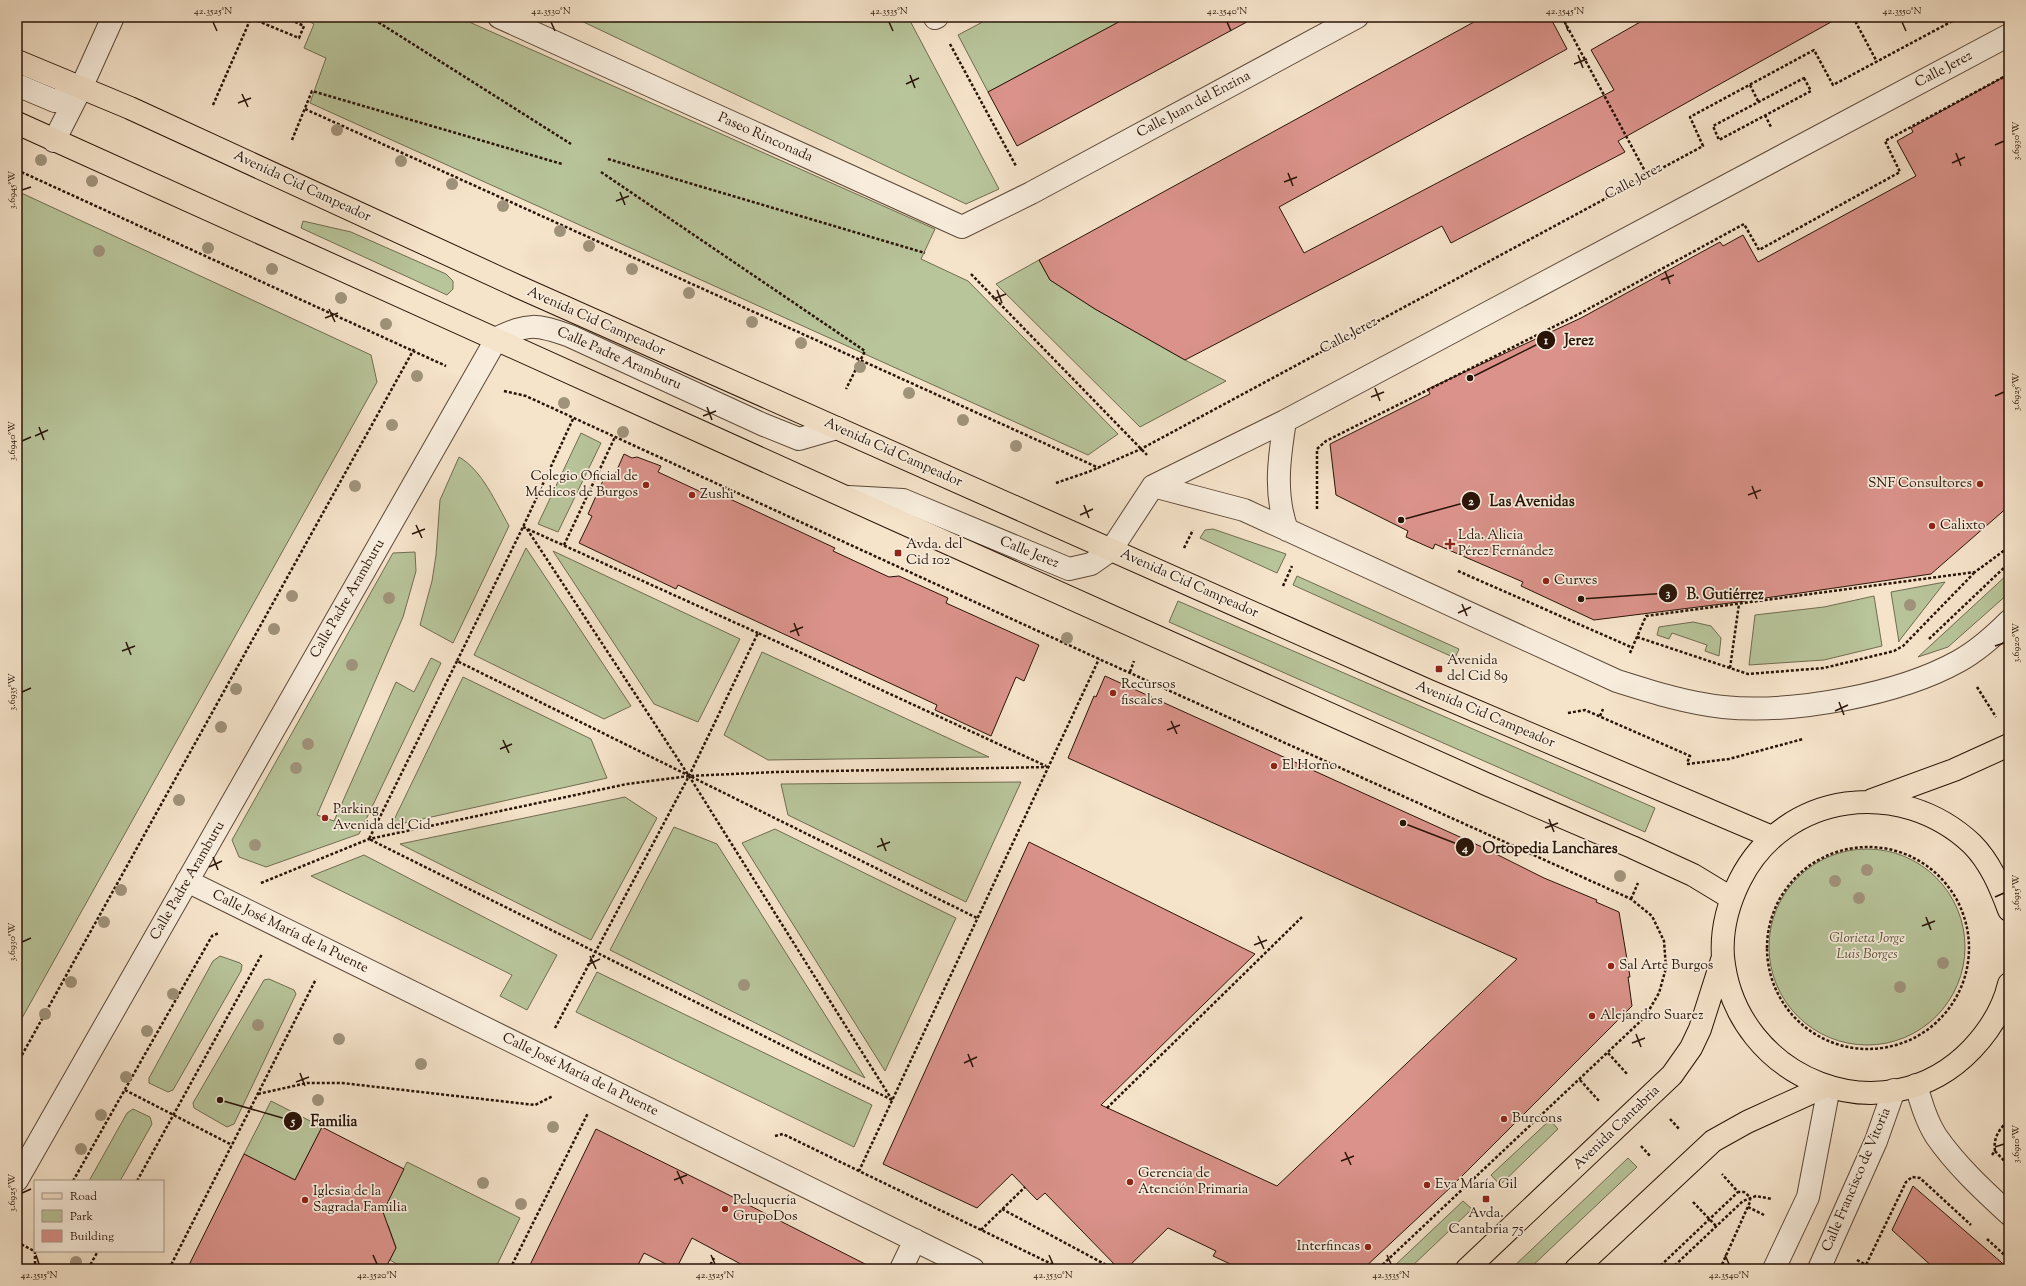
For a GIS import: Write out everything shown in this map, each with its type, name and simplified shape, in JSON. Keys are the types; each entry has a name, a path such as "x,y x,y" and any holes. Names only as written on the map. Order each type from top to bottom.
{"main road":[{"name":"Avenida Cid Campeador","path":"17,61 130,108 519,287 1422,688 1772,837"},
{"path":"17,123 846,497 1632,847 1693,875 1731,898"},
{"path":"2009,745 1954,770 1871,800 1835,804 1801,817 1772,837 1748,865 1731,898 1724,927 1723,956 1728,986 1739,1013 1755,1038 1775,1058 1799,1075 1827,1086 1861,1093 1894,1090 1916,1085 1941,1073 1964,1057 2004,1014 2009,984"},
{"path":"1871,800 1908,806 1943,822 1973,845 1995,876 2009,910"},
{"name":"Avenida Cantabria","path":"1467,1269 1621,1125 1672,1074 1691,1048 1700,1029 1723,956"},
{"path":"1576,1269 1713,1141 1747,1122 1827,1086"}],"street":[{"path":"54,141 81,88 113,17"},
{"name":"Paseo Rinconada","path":"499,17 962,227 1031,193"},
{"name":"Calle Juan del Enzina","path":"1031,193 1357,17"},
{"name":"Calle Jerez","path":"846,497 903,500 1069,569 1091,564 1111,550 1153,486 1285,421 2009,35"},
{"path":"17,86 55,102 81,88"},
{"name":"Calle Padre Aramburu","path":"17,1180 496,338 518,328 543,327 570,336 764,425 799,439 837,428"},
{"path":"1285,421 1278,460 1278,484 1281,515 1287,530"},
{"path":"1153,486 1244,510 1617,681 1670,698 1722,707 1754,709 1786,708 1873,694 1920,678 1959,661 1995,635 2009,622"},
{"name":"Calle José María de la Puente","path":"187,881 915,1240 960,1266"},
{"path":"1916,1085 1926,1115 1936,1136 1971,1178 2009,1214"},
{"path":"1774,1269 1800,1211 1808,1198 1827,1086"},
{"name":"Calle Francisco de Vitoria","path":"1819,1269 1876,1141 1894,1090"},
{"path":"901,1269 915,1240"}],"path":[{"path":"213,105 250,18 299,38 304,26 284,17"},
{"path":"370,17 571,144"},
{"path":"936,17 1031,193"},
{"path":"1562,17 1647,175"},
{"path":"1853,17 1877,62"},
{"name":"Calle Jerez","path":"1056,483 1099,468 1141,449 1253,387 1702,146 1690,117 1750,86 1814,50 1834,86 1960,17"},
{"path":"1324,512 1317,509 1317,449 1326,441 1579,314 1744,224 1759,250 1900,172 1885,141 2009,74"},
{"path":"1804,78 1811,91 1719,140 1713,126 1758,101 1804,78"},
{"path":"1750,86 1758,101"},
{"path":"292,140 312,92 562,164"},
{"path":"305,109 1099,468"},
{"path":"608,159 925,253"},
{"path":"17,170 414,349 444,365"},
{"path":"601,172 865,351 846,389"},
{"path":"971,274 1141,449"},
{"path":"17,1064 414,349"},
{"path":"497,389 526,396 1099,659 1631,899 1652,916 1664,941 1666,968 1659,993 1645,1017 1580,1080 1378,1269"},
{"path":"369,840 523,527 574,419"},
{"path":"564,545 614,437"},
{"path":"523,527 758,633 1048,767"},
{"path":"527,529 689,776 892,1100"},
{"path":"1637,637 1748,674 1824,668 1894,651 1903,646 1975,572 2009,546"},
{"path":"1927,641 2009,563"},
{"path":"1453,569 1632,648 1646,616 1975,572"},
{"path":"1283,586 1290,570"},
{"path":"1730,668 1739,604"},
{"path":"554,1032 689,776 758,633"},
{"path":"1062,1269 859,1171 1099,659"},
{"path":"457,661 977,918"},
{"path":"1973,681 1997,718"},
{"path":"1568,713 1585,710 1592,713 1690,756 1687,764"},
{"path":"260,883 369,840 627,784 689,776 784,772 1048,767"},
{"path":"369,840 892,1100"},
{"path":"1858,846 1888,848 1917,858 1942,877 1959,902 1968,931 1968,963 1959,995 1938,1021 1914,1039 1884,1049 1850,1049 1816,1035 1797,1022 1777,995 1767,962 1767,930 1779,898 1798,872 1827,854 1858,846"},
{"path":"1107,1108 1302,917"},
{"path":"75,1180 212,936 224,930"},
{"path":"138,1180 264,951"},
{"path":"169,1269 317,977"},
{"path":"1608,1053 1738,1192"},
{"path":"1580,1080 1716,1226"},
{"path":"258,1094 307,1083 342,1083 535,1105 557,1094"},
{"path":"125,1090 232,1145"},
{"name":"Calle José María de la Puente","path":"510,1269 590,1111"},
{"path":"1995,1151 2009,1166"},
{"path":"1864,1269 1906,1182 1912,1178 1920,1178 1948,1204"},
{"path":"981,1230 1024,1187"},
{"path":"1657,1269 1738,1192 1744,1192 1750,1197"},
{"path":"1671,1269 1736,1207 1750,1197 1764,1196 1800,1211"},
{"path":"1720,1269 1748,1208 1750,1197"},
{"path":"1002,1209 1110,1268 1114,1264"},
{"path":"17,1242 34,1250"},
{"path":"35,1252 35,1269"},
{"path":"88,1269 97,1252"},
{"path":"708,1269 714,1258"}],"green space":[{"path":"300,17 458,17 935,229 921,259 968,281 1118,434 1088,455 310,103 326,58 304,48 314,24"},
{"path":"573,17 908,17 999,189 966,204"},
{"path":"992,17 1128,17 988,92 958,35"},
{"path":"17,191 371,355 377,382 17,1027"},
{"path":"303,221 351,232 446,274 453,281 453,289 447,295 301,228"},
{"path":"1039,260 1050,280 1095,309 1185,360 1226,381 1140,427 996,284"},
{"path":"581,433 601,443 558,532 538,524"},
{"path":"459,457 482,478 509,526 453,643 420,625 432,581 436,555 440,500"},
{"path":"1213,529 1286,554 1277,573 1200,538 1205,530"},
{"path":"526,548 631,706 604,719 474,655"},
{"path":"553,551 740,639 698,722 654,704"},
{"path":"415,552 416,571 403,617 317,815 334,821 396,682 414,692 431,658 441,663 359,834 266,867 239,857 232,840 393,553"},
{"path":"2009,573 2009,593 1948,647 1918,657"},
{"path":"1297,576 1459,649 1455,658 1293,585"},
{"path":"1945,582 1899,641 1899,642 1891,592"},
{"path":"1874,596 1882,646 1824,660 1749,665 1755,615 1824,607"},
{"path":"1178,601 1655,808 1645,832 1169,622"},
{"path":"1693,622 1711,626 1721,638 1719,656 1705,651 1707,645 1672,633 1669,639 1657,635 1659,627"},
{"path":"762,652 989,757 768,760 724,735"},
{"path":"463,677 591,739 607,778 391,826"},
{"path":"1021,782 966,902 788,815 781,784"},
{"path":"625,797 657,818 591,940 400,844"},
{"path":"674,827 717,844 865,1078 610,950"},
{"path":"775,829 956,918 885,1071 742,843"},
{"name":"Glorieta Jorge Luis Borges","path":"1857,849 1877,849 1896,853 1913,860 1922,865 1943,885 1949,892 1958,909 1965,937 1965,957 1958,985 1949,1002 1929,1023 1913,1034 1896,1041 1877,1045 1857,1045 1829,1038 1812,1029 1785,1002 1773,976 1769,957 1769,937 1776,909 1785,892 1812,865 1838,853"},
{"path":"364,855 557,955 527,1010 500,996 512,975 311,876"},
{"path":"220,956 240,963 242,965 241,971 173,1090 168,1092 149,1083 149,1078 213,961"},
{"path":"597,972 872,1105 854,1147 576,1012"},
{"path":"269,979 294,990 296,994 234,1124 227,1127 194,1108 193,1103 264,980"},
{"path":"271,1101 322,1127 295,1180 244,1154"},
{"path":"133,1109 150,1117 152,1124 121,1180 90,1180 127,1113"},
{"path":"1550,1120 1558,1129 1500,1185 1491,1175"},
{"path":"1628,1158 1637,1167 1529,1269 1511,1269"},
{"path":"407,1162 520,1218 495,1269 405,1269 390,1260 396,1247 388,1225 378,1221"},
{"path":"1463,1201 1472,1209 1409,1269 1391,1269"}],"building":[{"path":"1128,17 1256,17 1017,146 988,92"},
{"path":"1483,17 1550,17 1567,49 1279,207 1304,253 1614,90 1591,50 1649,17 1840,17 1618,141 1625,152 1451,243 1442,226 1185,360 1095,309 1050,280 1039,260"},
{"path":"2009,74 2009,506 1931,574 1738,602 1594,620 1521,586 1523,582 1435,544 1433,549 1406,537 1408,531 1336,495 1330,444 1430,394 1428,389 1581,318 1720,242 1723,246 1743,235 1758,262 1916,176 1897,141 1913,132 1911,128"},
{"path":"624,454 632,458 637,457 661,466 658,472 712,497 715,492 835,548 833,551 889,577 899,576 948,598 946,603 1039,645 1024,681 1016,677 991,736 935,710 937,705 678,585 676,589 579,543 592,516 588,514 605,476 613,479"},
{"path":"1105,676 1482,847 1544,878 1597,900 1596,902 1619,912 1630,977 1628,977 1632,1006 1451,1187 1363,1269 1241,1269 1213,1256 1216,1251 1168,1228 1126,1269 1119,1269 1045,1193 1037,1200 1012,1174 977,1208 883,1164 1029,842 1255,954 1101,1105 1277,1186 1517,959 1068,758 1094,696 1096,697"},
{"name":"Iglesia de la Sagrada Familia","path":"322,1127 404,1169 383,1212 396,1248 385,1269 187,1269 244,1154 295,1180"},
{"path":"596,1129 875,1269 750,1269 692,1238 676,1269 644,1253 636,1269 528,1269"},
{"path":"1913,1186 2009,1269 1935,1269 1892,1230"}],"place":[{"name":"Jerez","path":"1470,378"},
{"name":"SNF Consultores","path":"1980,484"},
{"name":"Colegio Oficial de Médicos de Burgos","path":"646,485"},
{"name":"Zushi","path":"692,495"},
{"name":"Las Avenidas","path":"1401,520"},
{"name":"Calixto","path":"1932,526"},
{"name":"Lda. Alicia Pérez Fernández","path":"1450,544"},
{"name":"Avda. del Cid 102","path":"898,553"},
{"name":"Curves","path":"1546,581"},
{"name":"B. Gutiérrez","path":"1581,599"},
{"name":"Avenida del Cid 89","path":"1439,669"},
{"name":"Recursos fiscales","path":"1113,693"},
{"name":"El Horno","path":"1274,766"},
{"name":"Parking Avenida del Cid","path":"325,818"},
{"name":"Ortopedia Lanchares","path":"1403,823"},
{"name":"Sal Arte Burgos","path":"1611,966"},
{"name":"Alejandro Suarez","path":"1592,1016"},
{"name":"Familia","path":"220,1100"},
{"name":"Burcons","path":"1504,1119"},
{"name":"Gerencia de Atención Primaria","path":"1130,1182"},
{"name":"Eva María Gil","path":"1427,1185"},
{"name":"Avda. Cantabria 75","path":"1486,1199"},
{"name":"Iglesia de la Sagrada Familia","path":"305,1200"},
{"name":"Peluquería GrupoDos","path":"725,1209"},
{"name":"Interfincas","path":"1368,1247"}]}
